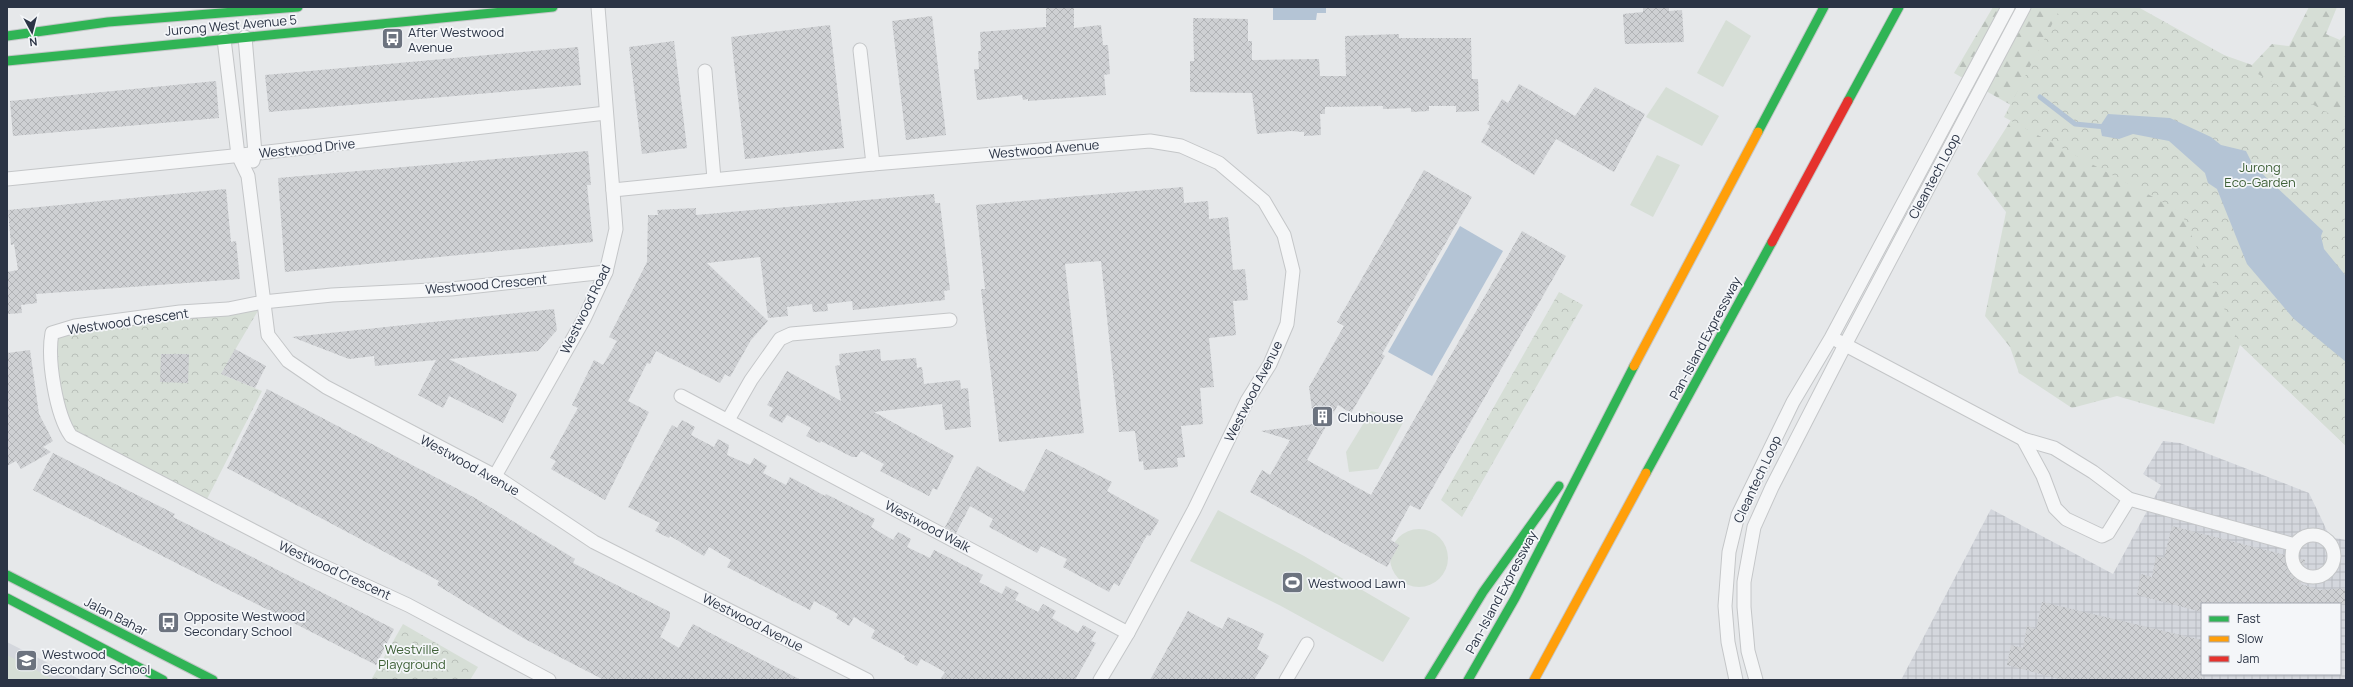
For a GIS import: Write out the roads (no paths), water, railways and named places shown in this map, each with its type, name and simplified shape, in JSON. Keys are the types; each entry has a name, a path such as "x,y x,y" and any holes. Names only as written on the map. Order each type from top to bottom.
{"main road":[{"name":"Jurong West Avenue 5","path":"7,36 114,22 298,7"},
{"name":"Jurong West Avenue 5","path":"7,61 553,7"},
{"name":"Pan-Island Expressway","path":"1468,680 1515,598 1600,430 1824,7"},
{"name":"Pan-Island Expressway","path":"1534,680 1559,637 1899,7"},
{"path":"1429,680 1483,592 1600,430"},
{"name":"Jalan Bahar","path":"7,575 213,680"},
{"path":"7,598 163,680"},
{"path":"1556,658 1559,637"}],"street":[{"name":"Westwood Road","path":"495,476 584,319 606,272 616,229 598,7"},
{"name":"Cleantech Loop","path":"1736,680 1728,642 1725,606 1726,575 1738,515 1790,409 1831,338 2008,7"},
{"name":"Cleantech Loop","path":"1756,680 1748,651 1744,607 1744,582 1754,527 1772,486 1845,345 2024,7"},
{"name":"Westwood Avenue","path":"245,37 255,153 248,176"},
{"name":"Westwood Avenue","path":"224,39 238,155 248,176 268,335 288,361 326,387 495,476 594,542 867,680"},
{"path":"860,50 873,164"},
{"path":"705,71 714,179"},
{"name":"Westwood Drive","path":"7,179 238,155 606,113"},
{"name":"Westwood Avenue","path":"612,190 873,164 1150,140 1181,146 1219,163 1264,201 1284,235 1293,271 1287,324 1270,364 1247,401 1194,510 1128,633 1100,680"},
{"name":"Westwood Crescent","path":"549,680 408,605 308,559 71,436 64,426 50,362 52,333 75,326 180,312 228,309 263,302 332,295 451,289 606,272"},
{"path":"728,420 751,380 780,339 791,334 950,320"},
{"path":"1831,338 2023,439 2054,448 2093,472 2129,499 2296,545"},
{"name":"Westwood Walk","path":"681,396 1128,633"},
{"path":"2023,439 2043,476 2055,508 2066,519 2102,536 2108,533 2129,499"},
{"path":"1286,680 1306,644"}],"water":[{"path":"1273,7 1326,7 1326,13 1317,13 1316,20 1273,20"},
{"path":"2108,114 2170,118 2211,137 2221,145 2246,151 2253,165 2323,231 2321,236 2324,249 2346,276 2346,362 2294,319 2247,264 2217,189 2208,183 2205,173 2169,141 2133,134 2119,139 2102,136 2100,126"},
{"path":"1460,226 1503,251 1432,376 1388,352"}],"waterway":[{"path":"2040,97 2075,124 2106,127"}],"place":[{"name":"After Westwood Avenue","path":"393,39"},
{"name":"Clubhouse","path":"1322,417"},
{"name":"Westwood Lawn","path":"1293,583"},
{"name":"Opposite Westwood Secondary School","path":"168,623"},
{"name":"Westwood Secondary School","path":"26,661"}],"park label":[{"name":"Jurong Eco-Garden","path":"2260,174"},
{"name":"Westville Playground","path":"412,656"}]}
